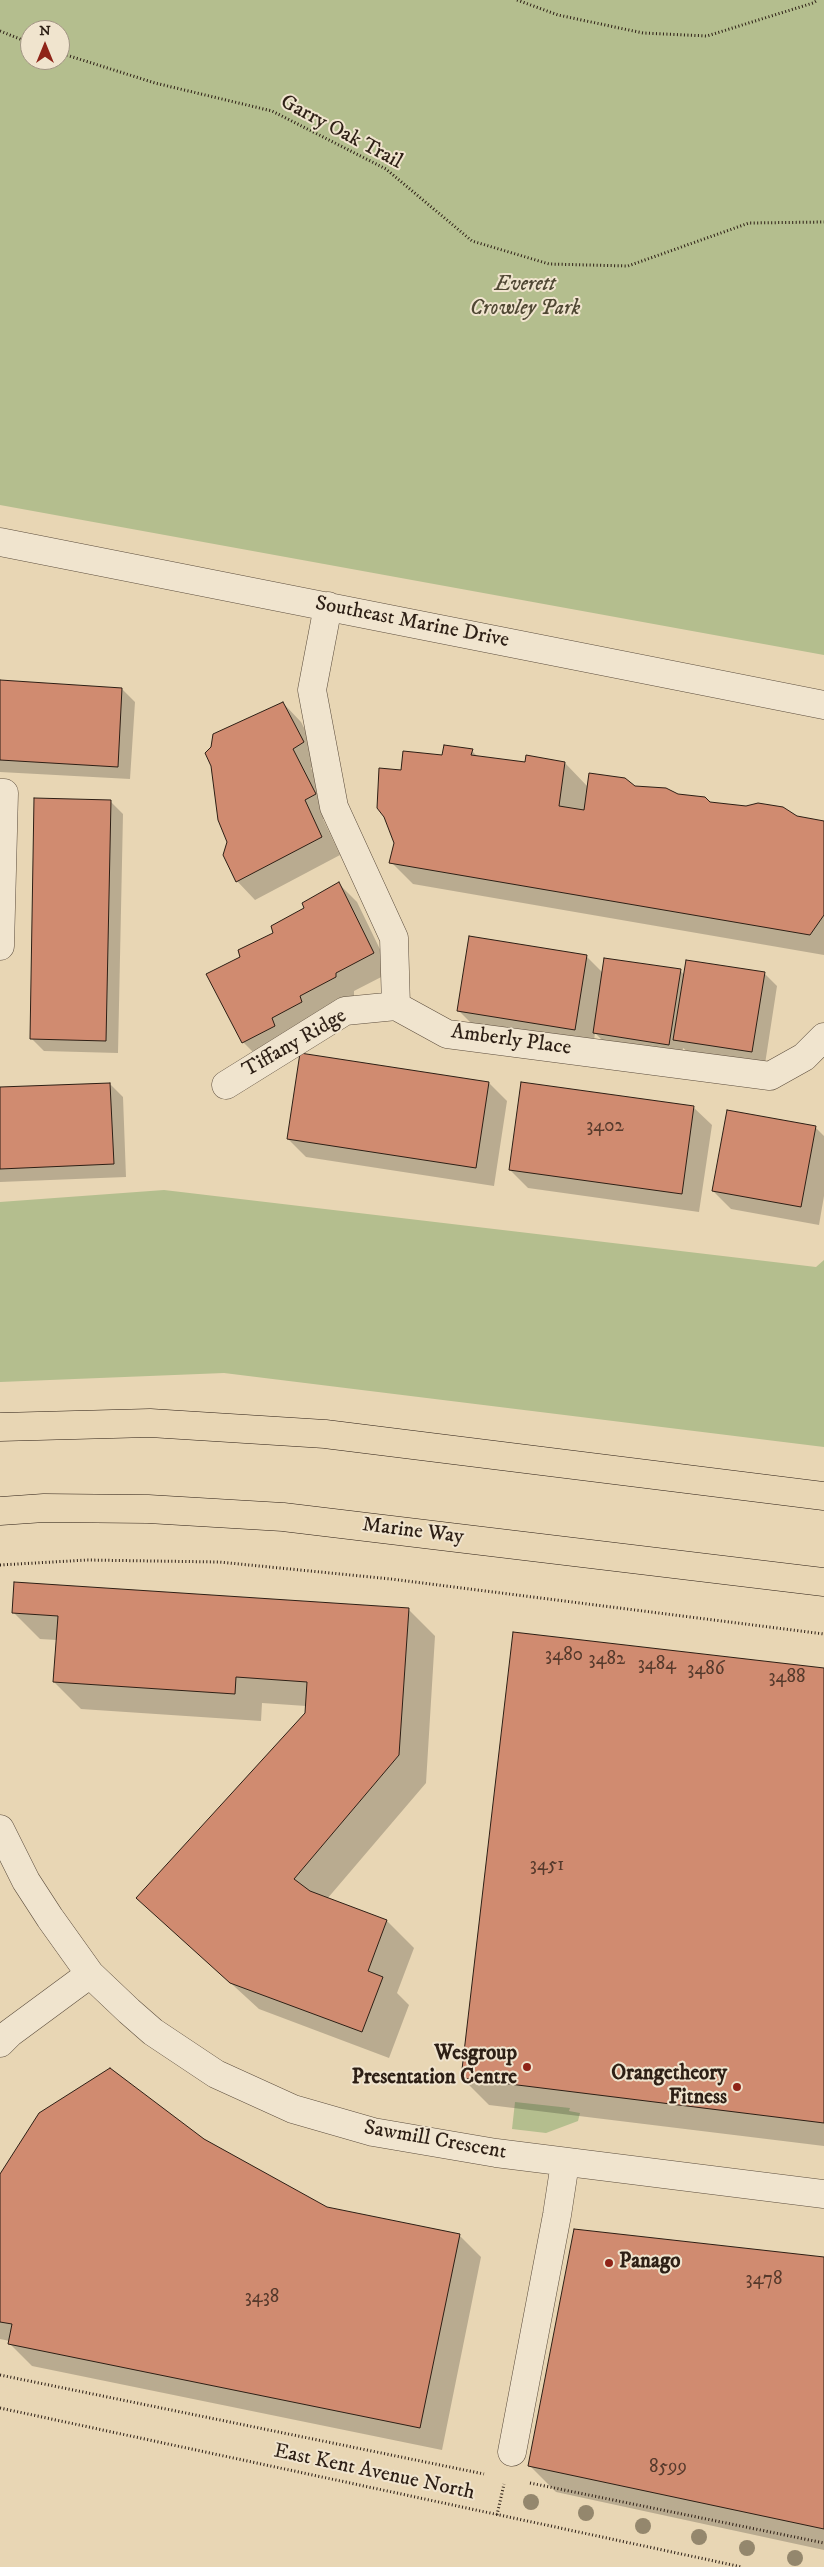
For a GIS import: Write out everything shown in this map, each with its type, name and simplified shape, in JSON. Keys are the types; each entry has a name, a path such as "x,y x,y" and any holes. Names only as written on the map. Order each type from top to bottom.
{"main road":[{"path":"0,1427 150,1423 325,1434 824,1496"},
{"name":"Marine Way","path":"0,1511 44,1508 148,1509 283,1517 824,1582"}],"street":[{"name":"Southeast Marine Drive","path":"0,542 824,705"},
{"path":"328,606 312,690 334,807 394,938 396,1006"},
{"path":"0,946 2,793"},
{"name":"Amberly Place","path":"396,1006 447,1034 770,1076 804,1057 824,1037"},
{"name":"Tiffany Ridge","path":"226,1084 345,1012 396,1006"},
{"name":"Sawmill Crescent","path":"0,1829 26,1882 90,1974 153,2032 216,2074 293,2109 373,2132 565,2163 824,2194"},
{"path":"0,2043 10,2033 90,1974"},
{"path":"512,2452 565,2163"}],"path":[{"path":"517,0 558,15 643,33 707,36 813,4 818,0"},
{"path":"0,31 20,39"},
{"name":"Garry Oak Trail","path":"70,56 156,83 272,111 386,169 472,241 548,264 628,266 749,223 824,222"},
{"path":"0,1565 87,1560 219,1562 391,1579 824,1634"},
{"path":"0,2375 486,2474"},
{"name":"East Kent Avenue North","path":"0,2408 742,2567"},
{"path":"525,2482 824,2543"}],"green space":[{"name":"Everett Crowley Park","path":"0,0 824,0 824,655 0,505"},
{"path":"164,1190 816,1267 824,1260 824,1447 224,1373 0,1382 0,1202"},
{"path":"515,2102 570,2108 569,2111 580,2113 578,2121 546,2133 512,2129"}],"building":[{"path":"0,680 122,688 118,767 0,760"},
{"path":"283,702 304,742 293,749 316,794 305,800 322,837 236,882 223,855 227,842 218,820 211,766 205,753 211,747 213,734"},
{"path":"444,745 473,749 471,755 525,762 526,755 565,762 559,806 584,810 589,773 625,778 635,786 666,788 678,794 705,797 710,802 746,806 758,803 783,807 797,816 824,821 824,915 810,935 389,863 394,843 384,817 377,808 379,768 401,770 403,751 442,755"},
{"path":"34,798 111,800 106,1041 30,1039"},
{"path":"339,882 374,953 336,973 336,977 300,996 302,1002 272,1018 275,1026 242,1043 206,974 240,957 238,950 273,933 271,926 304,908 302,903"},
{"path":"469,936 587,955 575,1030 457,1011"},
{"path":"604,958 681,969 669,1045 593,1033"},
{"path":"686,960 765,972 752,1052 673,1040"},
{"path":"300,1053 489,1082 476,1168 287,1139"},
{"path":"521,1082 694,1106 682,1194 509,1170"},
{"path":"110,1083 114,1164 0,1169 0,1087"},
{"path":"727,1110 816,1126 801,1207 712,1191"},
{"path":"14,1582 409,1608 399,1755 294,1879 310,1891 387,1920 368,1971 383,1977 362,2032 230,1983 136,1898 305,1713 307,1682 236,1677 235,1694 53,1682 58,1616 12,1613"},
{"path":"513,1632 824,1668 824,2123 461,2078"},
{"path":"110,2068 204,2139 327,2207 460,2234 420,2428 8,2344 12,2324 0,2322 0,2174 39,2113"},
{"path":"574,2229 824,2257 824,2529 528,2466"}],"place":[{"name":"Wesgroup Presentation Centre","path":"527,2067"},
{"name":"Orangetheory Fitness","path":"737,2087"},
{"name":"Panago","path":"609,2263"}]}
